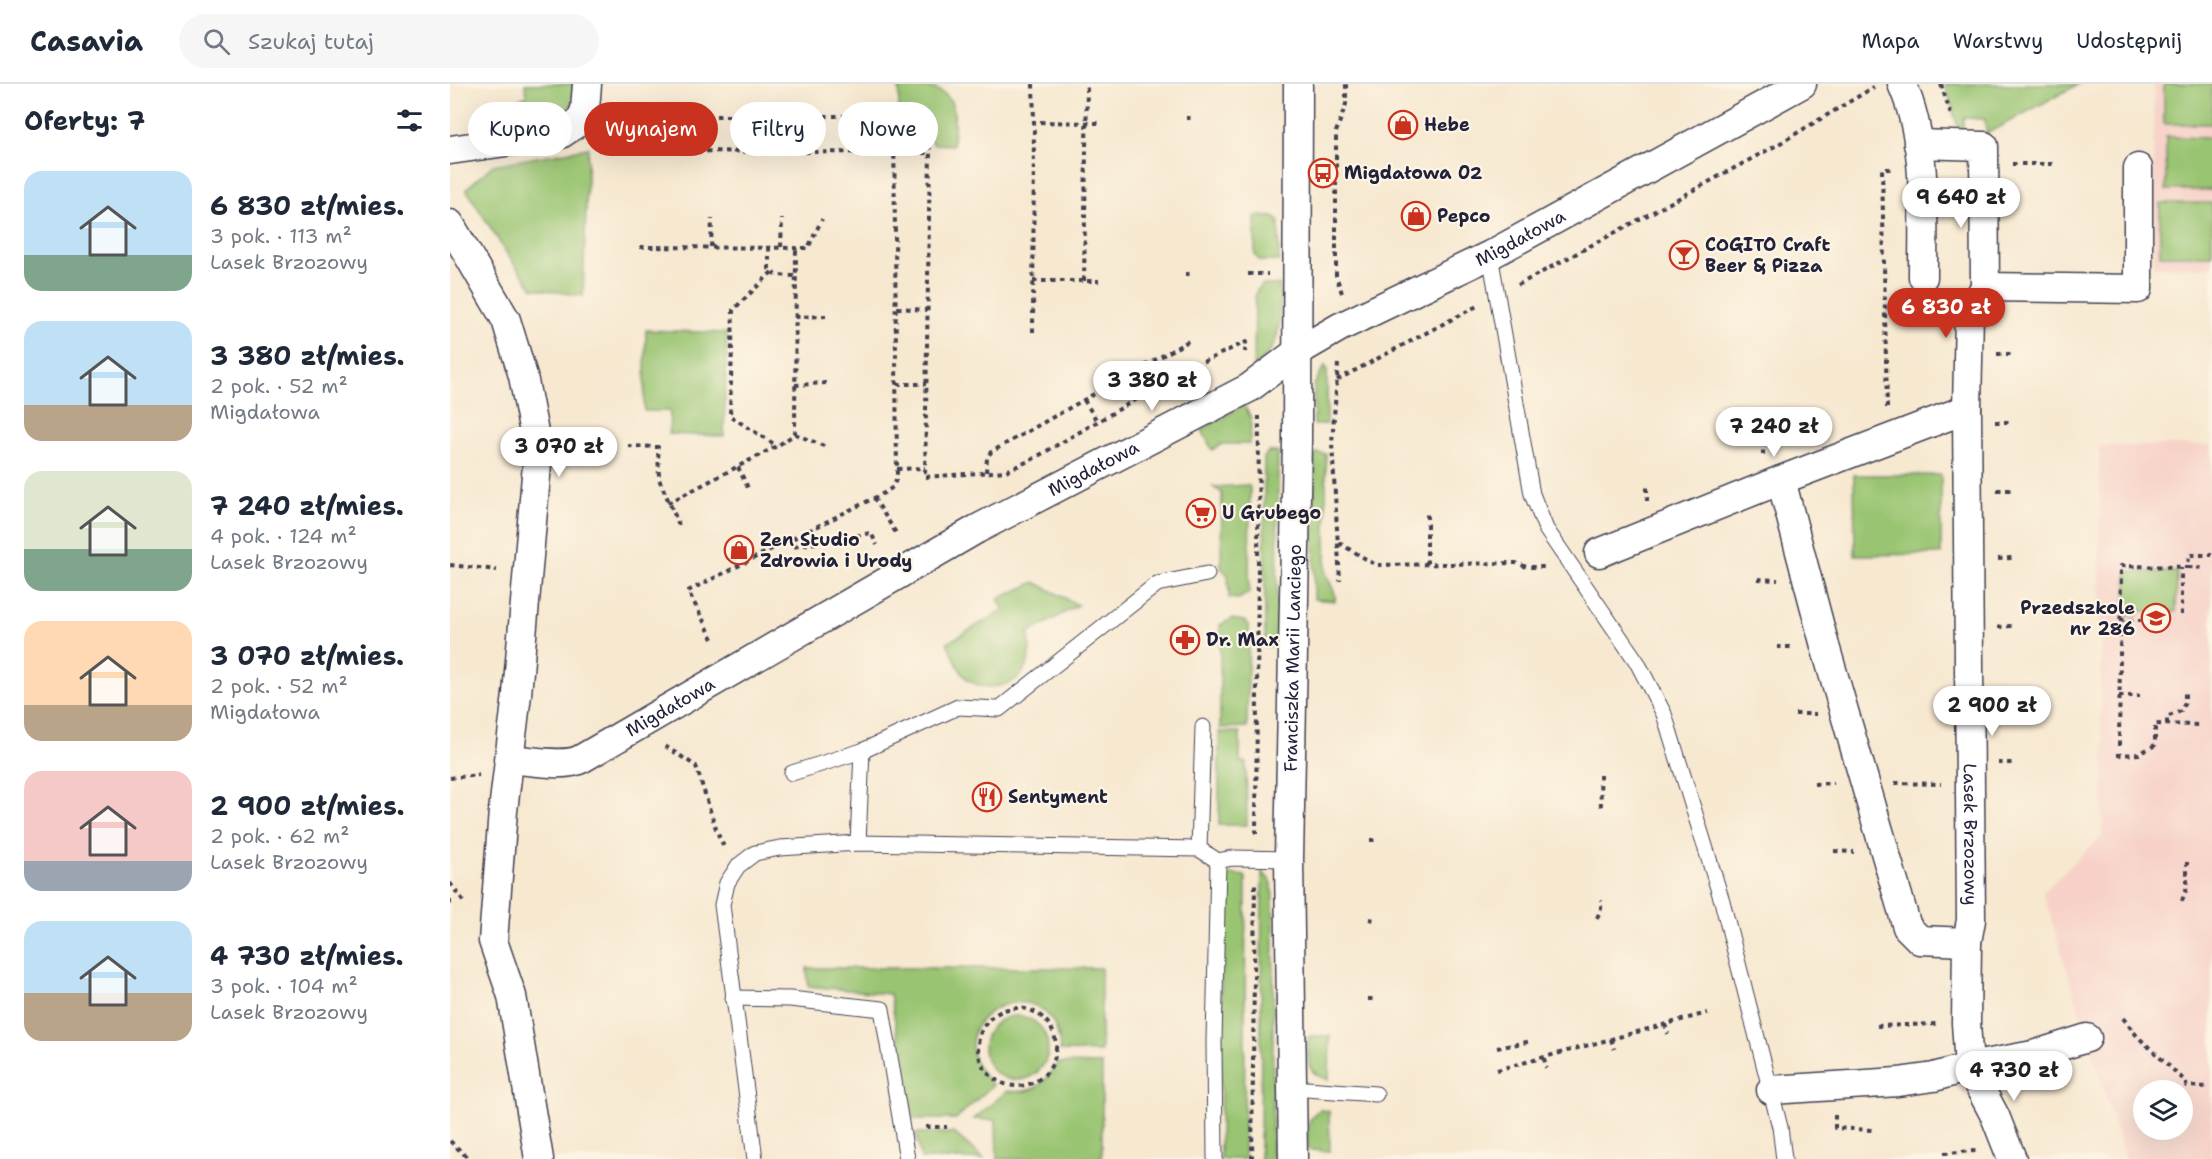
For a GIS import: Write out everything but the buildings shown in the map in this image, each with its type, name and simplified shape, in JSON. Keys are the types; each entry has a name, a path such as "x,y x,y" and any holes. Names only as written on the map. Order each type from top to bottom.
{"street":[{"path":"450,150 561,134 580,121 585,110 587,84"},
{"name":"Franciszka Marii Lanciego","path":"1293,1159 1289,859 1297,352 1298,84"},
{"name":"Migdałowa","path":"508,759 575,762 643,725 977,529 1249,388 1297,352 1340,327 1490,255 1802,84"},
{"path":"1902,84 1920,157 1923,277"},
{"path":"1920,157 1984,146 1984,287 2138,289 2138,168"},
{"path":"450,224 506,320 523,376 538,453 493,941 512,996 539,1159"},
{"name":"Lasek Brzozowy","path":"1984,287 1969,314 1967,409 1971,920 1967,942 1966,1023 1969,1067 1995,1116 2012,1159"},
{"path":"1599,554 1781,480 1967,409"},
{"path":"1781,480 1864,783 1907,927 1920,940 1967,942"},
{"path":"1771,1090 1898,1082 1934,1077 1969,1067 2033,1055 2087,1038"}],"lane":[{"path":"1490,255 1532,494 1546,529 1637,662 1664,714 1722,902 1780,1127 1784,1159"},
{"path":"792,773 862,751 958,707 999,709 1157,584 1207,574"},
{"path":"1199,849 1203,727"},
{"path":"858,843 862,751"},
{"path":"755,1159 722,905 727,883 735,870 756,853 780,848 858,843 1199,849 1218,861 1232,858 1289,859"},
{"path":"1215,1159 1214,1042 1218,861"},
{"path":"733,998 790,999 882,1009 907,1159"},
{"path":"1292,1088 1376,1094"}],"path":[{"path":"1033,332 1034,84"},
{"path":"1084,281 1087,84"},
{"path":"1337,380 1497,294 1535,277 1777,145 1880,84"},
{"path":"718,116 838,116"},
{"path":"1186,118 1191,118"},
{"path":"1034,122 1101,123"},
{"path":"718,151 838,151"},
{"path":"713,639 688,591 874,498 893,487 897,477 894,156"},
{"path":"930,156 925,477 1006,471 1031,460 1192,367 1246,342 1242,374 1259,418 1252,1159"},
{"path":"1887,439 1882,169 1920,157"},
{"path":"1984,165 2053,164"},
{"path":"711,247 712,219"},
{"path":"781,247 782,219"},
{"path":"640,247 808,248 822,219"},
{"path":"769,247 769,269 776,275 796,276"},
{"path":"795,434 796,247"},
{"path":"772,272 733,310 730,416 777,446"},
{"path":"1185,274 1192,274"},
{"path":"1033,281 1099,281"},
{"path":"897,308 927,310"},
{"path":"795,317 826,316"},
{"path":"986,472 987,458 991,452 1192,339"},
{"path":"795,385 826,383"},
{"path":"897,384 926,384"},
{"path":"1084,400 1097,422"},
{"path":"668,503 777,446 795,434"},
{"path":"795,434 826,447"},
{"path":"628,446 658,447 659,479 679,525"},
{"path":"738,467 748,488"},
{"path":"897,469 925,468"},
{"path":"874,498 896,533"},
{"path":"1426,564 1427,513"},
{"path":"788,541 793,548 871,533 877,545"},
{"path":"1338,543 1376,565 1516,563 1527,567 1571,565"},
{"path":"2188,567 2188,555 2212,555"},
{"path":"450,565 504,571"},
{"path":"2119,746 2121,566 2205,568"},
{"path":"2181,567 2181,615"},
{"path":"2120,620 2141,620"},
{"path":"2167,724 2167,717 2181,711 2185,702 2185,693"},
{"path":"2119,696 2140,696"},
{"path":"2117,755 2139,754 2155,745 2155,724 2199,725"},
{"path":"643,725 654,739 696,766 717,832 735,870"},
{"path":"450,778 481,774"},
{"path":"1600,775 1601,807"},
{"path":"1864,783 1969,785"},
{"path":"2182,901 2187,887 2187,862"},
{"path":"450,883 469,909"},
{"path":"450,900 450,906"},
{"path":"1597,918 1601,909 1601,900"},
{"path":"1369,919 1375,920"},
{"path":"1368,999 1375,999"},
{"path":"1023,1008 1035,1012 1045,1021 1053,1031 1056,1043 1055,1056 1050,1068 1031,1083 1018,1086 1006,1084 990,1074 980,1057 978,1044 985,1026 998,1013 1023,1008"},
{"path":"1497,1070 1707,1013"},
{"path":"2123,1018 2137,1036 2185,1081 2187,1086 2209,1087"},
{"path":"1877,1026 1966,1023"},
{"path":"1665,1024 1668,1034"},
{"path":"1611,1039 1614,1049"},
{"path":"1497,1048 1532,1041"},
{"path":"1544,1058 1546,1068"},
{"path":"919,1127 947,1127"},
{"path":"450,1141 469,1159"}],"shaded area":[{"path":"2154,84 2212,84 2212,267 2153,267"},
{"path":"2212,445 2212,1159 2125,1159 2043,892 2102,836 2104,735 2101,735 2099,446"}],"green space":[{"path":"525,84 574,84 572,102 520,102 519,99 526,97"},
{"path":"1945,84 2079,84 1986,134 1985,119 1963,118 1963,138 1961,138"},
{"path":"2164,84 2212,84 2212,124 2164,124"},
{"path":"899,86 931,88 945,94 953,107 953,145 938,144 938,102 899,102"},
{"path":"2166,137 2212,138 2212,190 2166,190"},
{"path":"584,149 584,156 588,156 583,296 533,288 509,257 466,189 493,165 543,156 572,156 572,151"},
{"path":"2160,203 2212,203 2212,255 2160,255"},
{"path":"1255,216 1274,217 1279,221 1279,261 1260,261 1255,255"},
{"path":"1261,285 1280,285 1280,319 1276,340 1264,358 1254,366 1255,298"},
{"path":"646,330 727,333 724,436 669,434 670,411 644,411"},
{"path":"1325,366 1327,369 1327,424 1314,425 1314,385"},
{"path":"1244,405 1251,418 1250,444 1222,444 1212,450 1202,430"},
{"path":"1268,452 1278,452 1277,646 1265,646 1264,458"},
{"path":"1314,453 1326,454 1326,573 1335,594 1335,601 1314,599"},
{"path":"1854,475 1941,475 1941,554 1855,555"},
{"path":"1248,485 1250,488 1249,593 1238,599 1229,598 1228,575 1221,568 1222,493 1213,487"},
{"path":"2127,572 2177,572 2176,612 2137,611 2137,616 2126,616"},
{"path":"1035,582 1078,605 1029,633 1030,649 1027,665 1016,679 991,687 967,679 958,667 947,643 1004,610 998,599"},
{"path":"1231,619 1244,621 1249,626 1247,727 1220,728 1220,625"},
{"path":"1219,732 1240,732 1240,762 1246,762 1247,825 1219,825"},
{"path":"1262,871 1272,883 1274,921 1272,1159 1260,1159"},
{"path":"1222,875 1246,878 1244,1159 1220,1159"},
{"path":"807,968 1101,968 1101,1052 1060,1051 1053,1023 1038,1007 1018,1003 998,1007 982,1020 973,1038 975,1060 993,1085 956,1119 913,1119 890,994 808,986"},
{"path":"1010,1016 1022,1016 1039,1025 1046,1036 1048,1048 1046,1060 1039,1071 1022,1080 1010,1080 998,1075 989,1066 984,1054 984,1042 989,1030 998,1021"},
{"path":"1330,1036 1329,1080 1315,1074 1309,1065 1308,1038"},
{"path":"1058,1063 1102,1064 1102,1159 997,1159 996,1120 974,1119 1007,1091 1024,1091 1037,1087"},
{"path":"1320,1110 1329,1111 1330,1151 1308,1150 1309,1122"},
{"path":"916,1133 954,1133 984,1159 921,1159"}],"place":[{"name":"Hebe","path":"1403,125"},
{"name":"Migdałowa 02","path":"1323,173"},
{"name":"Pepco","path":"1416,216"},
{"name":"COGITO Craft Beer & Pizza","path":"1684,255"},
{"name":"U Grubego","path":"1201,513"},
{"name":"Zen Studio Zdrowia i Urody","path":"739,550"},
{"name":"Przedszkole nr 286","path":"2156,618"},
{"name":"Dr. Max","path":"1185,640"},
{"name":"Sentyment","path":"987,797"}]}
